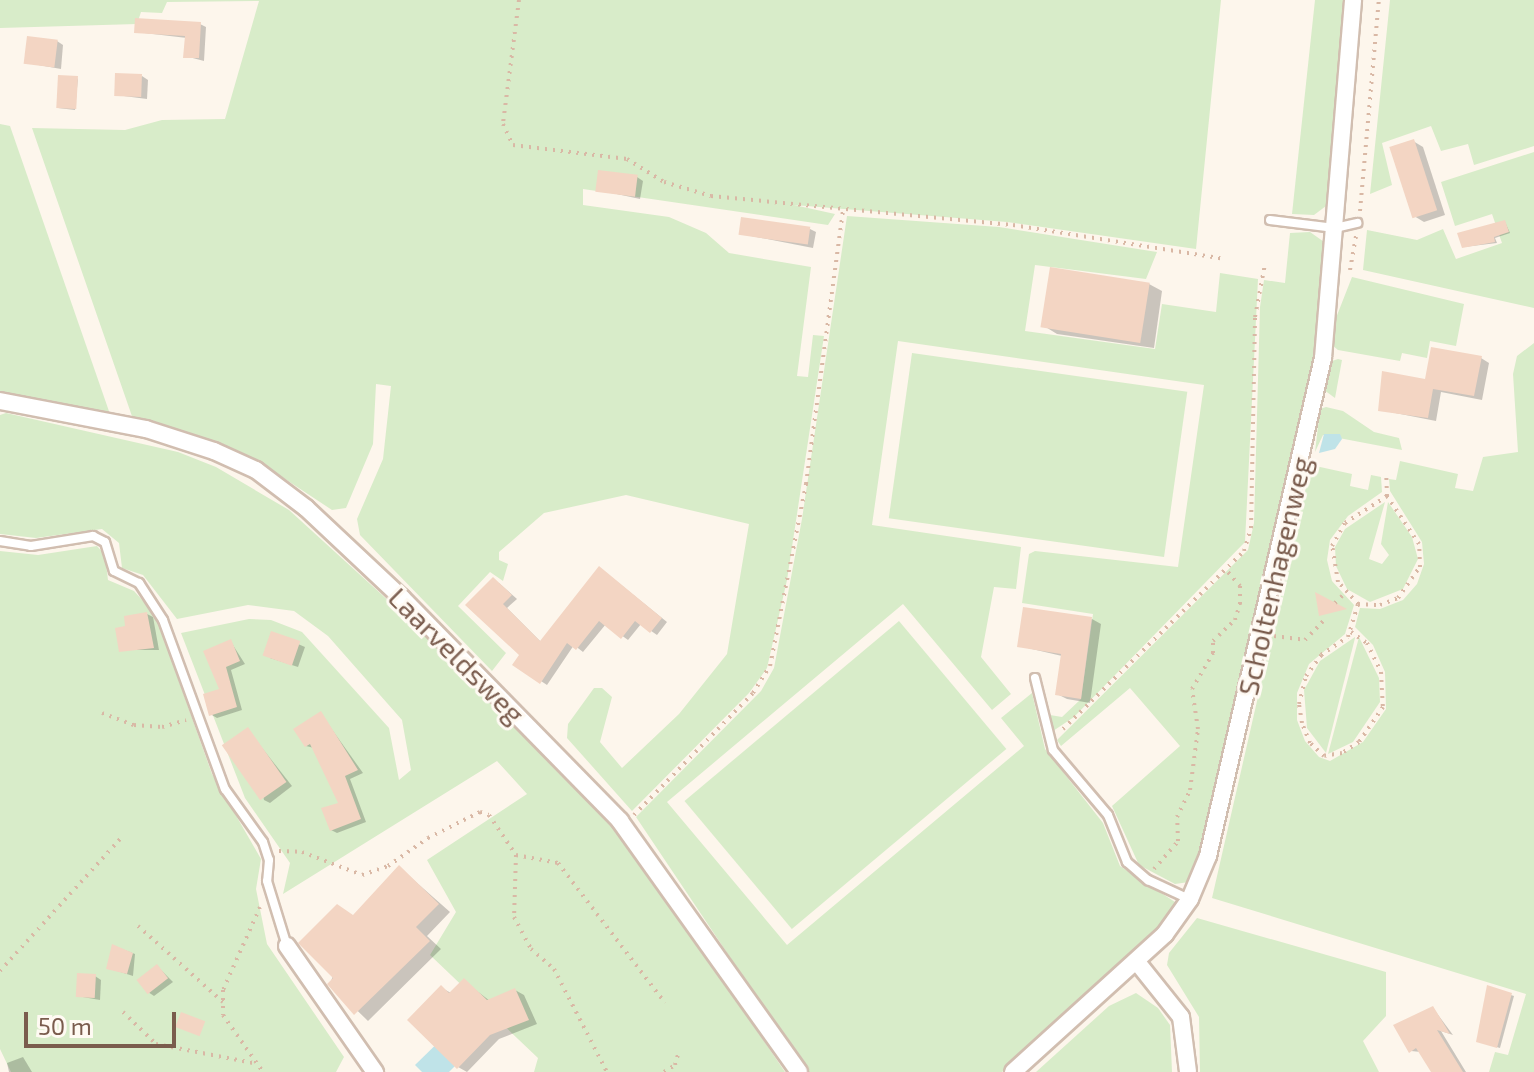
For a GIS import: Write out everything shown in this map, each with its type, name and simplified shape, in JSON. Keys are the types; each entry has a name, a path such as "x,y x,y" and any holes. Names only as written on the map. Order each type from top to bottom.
{"street":[{"name":"Scholtenhagenweg","path":"1013,1072 1137,962 1190,899 1212,843 1323,358 1353,0"},
{"name":"Laarveldsweg","path":"0,401 146,429 256,470 402,598 624,826 799,1072"},
{"path":"287,946 375,1072"},
{"path":"1137,962 1181,1017 1188,1072"}],"lane":[{"path":"1270,220 1335,228 1357,223"},
{"path":"0,541 31,546 93,536 105,542 114,571 139,583 163,620 196,717 225,789 263,842 269,860 267,881 287,946"},
{"path":"1035,678 1049,741 1108,815 1127,862 1148,880 1190,899"}],"path":[{"path":"519,0 503,124 513,145 627,159 664,182 711,196 843,212 1013,225 1220,258"},
{"path":"1371,93 1379,0"},
{"path":"624,826 753,693 770,666 806,484 843,212"},
{"path":"1049,741 1227,571 1244,551 1251,528 1255,317 1265,264"},
{"path":"1386,472 1387,496 1419,544 1420,567 1398,598 1380,605 1358,604 1345,593 1332,562 1335,537 1352,517 1387,496"},
{"path":"1148,880 1178,841 1177,817 1190,790 1198,729 1192,689 1213,653 1213,641 1235,620 1240,604 1240,586 1227,571"},
{"path":"1335,603 1345,593"},
{"path":"1351,632 1362,637 1381,672 1383,707 1359,742 1324,756 1305,733 1300,693 1315,662 1351,632 1358,604"},
{"path":"1260,632 1305,640 1326,618"},
{"path":"102,713 134,725 162,727 196,717"},
{"path":"269,860 277,851 302,852 362,875 388,866 428,838 480,812 500,828 516,855 514,917 531,949 554,969 607,1072"},
{"path":"0,971 122,837"},
{"path":"516,855 558,863 665,1003"},
{"path":"263,1072 223,1015 223,1002 267,881"},
{"path":"138,926 223,1002"},
{"path":"123,1012 156,1044 255,1063"},
{"path":"664,1072 675,1065 679,1051"}],"green space":[{"path":"0,0 1221,0 1196,249 1007,222 794,205 835,214 828,225 583,189 583,205 669,217 706,233 729,253 811,267 797,376 808,377 813,335 824,336 787,580 767,668 749,693 632,811 567,738 568,724 594,688 602,688 612,697 600,742 622,768 679,714 727,654 749,524 626,495 544,513 499,552 499,560 508,564 503,581 490,572 458,606 506,653 492,671 360,535 357,519 383,459 391,386 376,384 373,444 346,508 332,510 270,469 224,449 134,422 32,128 125,130 162,120 225,119 259,1 167,2 162,13 141,12 137,24 0,28"},
{"path":"1315,0 1346,0 1330,203 1314,215 1292,214"},
{"path":"1390,0 1534,0 1534,146 1474,165 1468,144 1441,151 1431,126 1382,143 1392,185 1370,194"},
{"path":"0,124 10,126 111,417 0,394"},
{"path":"1534,152 1534,308 1363,270 1367,230 1417,240 1443,229 1456,259 1502,243 1492,214 1455,226 1441,182"},
{"path":"847,216 999,227 1157,252 1146,279 1035,265 1025,331 1155,349 1162,304 1216,312 1220,273 1258,279 1245,542 1074,717 1053,731 1050,715 1062,717 1081,699 1093,614 1022,603 1029,554 1035,551 1178,567 1204,385 898,341 872,525 1021,547 1016,589 994,587 981,657 1011,694 992,710 903,604 667,802 787,945 1024,746 1001,718 1032,693 1045,749 1103,823 1120,866 1175,902 1175,908 1131,959 1002,1072 807,1072 636,817 761,691 774,668 802,519"},
{"path":"1310,232 1327,244 1311,379 1210,819 1189,882 1175,884 1139,865 1112,806 1180,746 1130,688 1061,746 1057,740 1248,550 1254,523 1260,307 1264,280 1285,283 1290,233"},
{"path":"1352,277 1464,304 1456,346 1430,341 1427,358 1402,353 1400,361 1338,350 1332,345 1334,323"},
{"path":"1534,343 1534,1072 1489,1072 1495,1052 1508,1055 1526,994 1212,898 1311,465 1352,474 1350,486 1368,490 1371,475 1381,477 1382,492 1348,516 1330,540 1327,560 1332,581 1354,605 1345,634 1309,664 1297,693 1297,720 1305,741 1319,757 1330,761 1363,742 1386,709 1385,672 1373,645 1355,627 1360,608 1380,609 1403,600 1417,584 1424,564 1422,542 1390,491 1389,479 1396,480 1400,461 1458,474 1455,488 1473,491 1483,457 1518,452 1513,374 1517,356"},
{"path":"912,353 1187,392 1164,557 889,518"},
{"path":"1342,360 1335,398 1324,390 1329,362"},
{"path":"1326,407 1343,411 1374,432 1399,438 1402,450 1323,435 1315,452 1320,409"},
{"path":"6,413 178,452 216,467 289,510 448,655 629,842 785,1072 534,1072 538,1058 430,955 456,912 427,860 527,794 497,761 283,894 290,863 245,798 181,633 249,619 271,620 302,632 389,728 399,780 411,770 402,720 328,636 294,611 248,605 177,619 143,575 122,568 119,543 102,529 36,538 0,534 0,415"},
{"path":"1385,502 1369,559 1382,564 1389,555 1381,544 1388,502 1412,537 1418,559 1403,589 1370,602 1347,589 1336,566 1335,547 1345,529"},
{"path":"97,546 105,555 108,580 134,591 155,614 212,774 261,859 256,889 267,944 344,1057 336,1072 11,1072 0,1049 0,551 38,555"},
{"path":"899,621 1006,749 792,929 685,801"},
{"path":"1355,637 1326,753 1307,728 1304,690 1320,661"},
{"path":"1359,637 1379,678 1380,702 1353,742 1328,754"},
{"path":"1197,918 1386,972 1386,1016 1363,1041 1379,1072 1200,1072 1199,1017 1167,965 1169,953"},
{"path":"1136,993 1158,1008 1170,1025 1172,1072 1036,1072 1109,1006"}],"water":[{"path":"1324,434 1340,434 1342,439 1335,449 1319,453"},
{"path":"455,1026 475,1046 449,1072 422,1072 415,1065"}],"building":[{"path":"135,18 201,22 199,58 183,58 185,36 134,33"},
{"path":"27,36 58,40 54,68 24,64"},
{"path":"115,73 142,74 141,97 114,96"},
{"path":"58,75 78,76 76,109 56,108"},
{"path":"1414,139 1437,210 1412,218 1389,147"},
{"path":"598,170 638,175 635,197 595,192"},
{"path":"741,217 810,227 808,245 738,235"},
{"path":"1505,220 1509,232 1494,237 1495,242 1462,248 1457,233"},
{"path":"1050,267 1150,283 1140,343 1040,327"},
{"path":"1431,347 1482,356 1474,396 1433,389 1428,418 1378,411 1382,371 1425,379"},
{"path":"599,566 662,618 650,633 635,621 621,639 599,621 576,650 567,643 540,684 512,665 519,655 465,605 493,577 512,595 503,604 540,641"},
{"path":"1315,592 1347,609 1319,616"},
{"path":"1023,607 1092,617 1081,699 1055,695 1061,654 1017,647"},
{"path":"147,612 154,648 119,652 115,628 125,626 124,616"},
{"path":"271,631 300,641 292,666 263,656"},
{"path":"231,639 240,661 226,667 237,707 209,716 203,694 219,689 203,651"},
{"path":"321,711 358,770 345,776 361,819 330,831 321,808 338,803 310,744 305,747 293,729"},
{"path":"248,727 286,782 260,800 222,745"},
{"path":"399,865 439,904 416,927 430,941 354,1015 327,984 333,978 298,943 337,904 353,915"},
{"path":"112,944 133,953 127,974 106,969"},
{"path":"157,964 168,978 148,994 137,980"},
{"path":"77,973 96,974 95,998 76,997"},
{"path":"464,978 487,1000 515,988 529,1020 490,1035 457,1069 407,1020 441,985 449,993"},
{"path":"1487,985 1512,993 1497,1048 1476,1042"},
{"path":"1433,1006 1450,1034 1437,1030 1463,1072 1431,1072 1416,1048 1409,1053 1393,1025"},
{"path":"181,1012 205,1021 200,1036 175,1027"}]}
